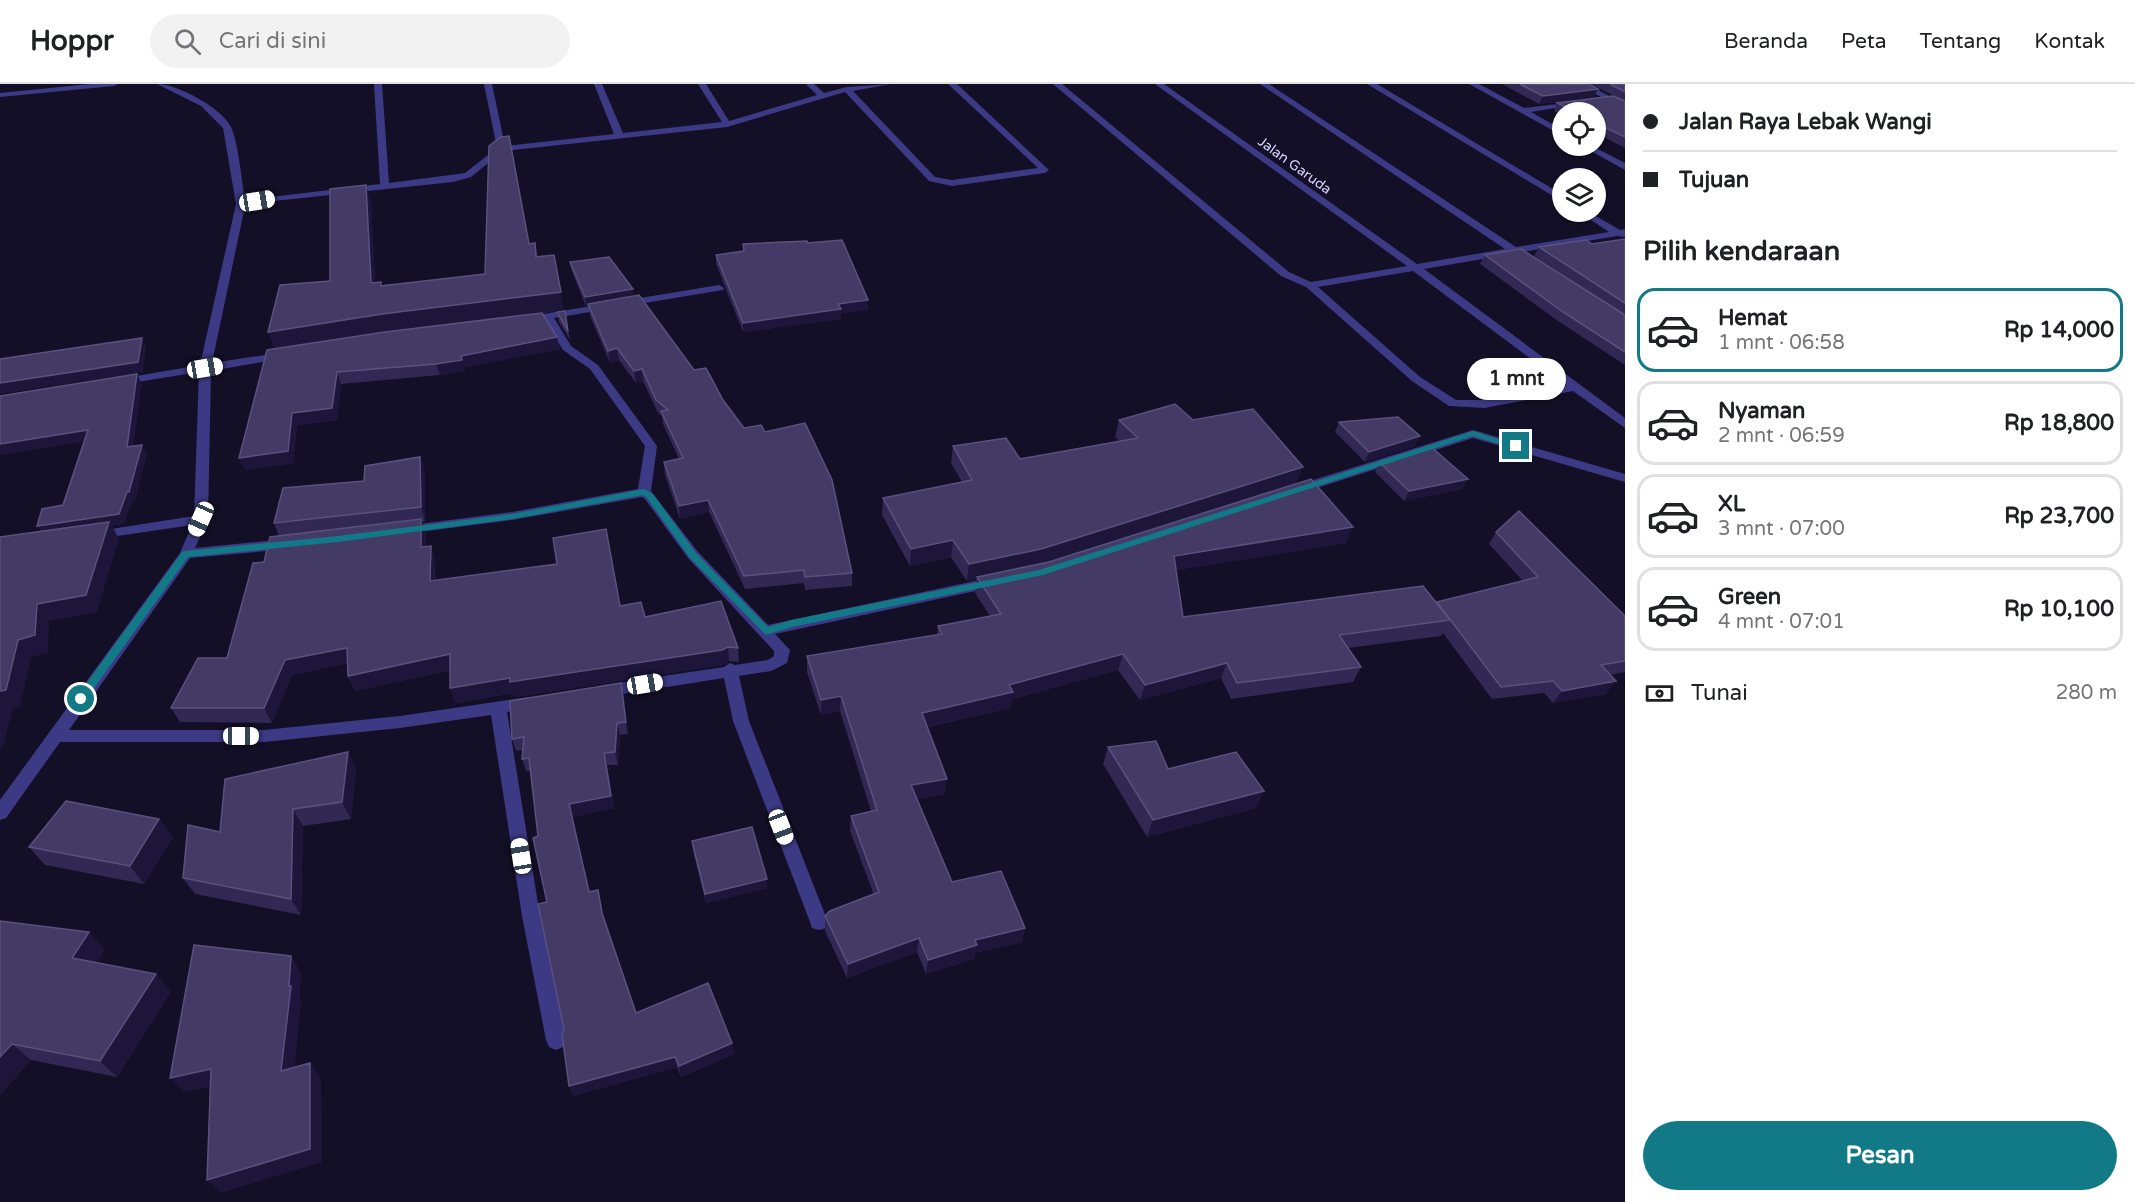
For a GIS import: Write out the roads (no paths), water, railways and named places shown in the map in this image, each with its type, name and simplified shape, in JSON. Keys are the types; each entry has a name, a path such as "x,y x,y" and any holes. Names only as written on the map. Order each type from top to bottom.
{"street":[{"path":"0,95 114,84"},
{"path":"0,813 186,554 201,519 205,368 241,204 227,127 204,104 161,84"},
{"path":"378,84 385,186"},
{"path":"488,84 501,148"},
{"path":"598,84 620,137"},
{"path":"702,84 727,124"},
{"path":"810,84 822,96"},
{"path":"241,204 453,179 468,175 501,148 727,124 848,89 887,84"},
{"path":"848,89 932,179 939,182 952,183 1044,170 952,84"},
{"path":"1057,84 1285,274 1310,285 1416,379 1453,403 1485,404 1576,387"},
{"name":"Jalan Garuda","path":"1159,84 1415,267 1625,424"},
{"path":"1264,84 1545,270"},
{"path":"1371,84 1552,193"},
{"path":"1473,84 1552,127"},
{"path":"1580,84 1625,107"},
{"path":"1523,111 1611,99"},
{"path":"1605,156 1625,167"},
{"path":"1601,222 1623,234"},
{"path":"1310,285 1623,234"},
{"path":"514,322 719,288"},
{"path":"548,317 567,348 594,367 651,446 644,492"},
{"path":"102,384 296,353"},
{"path":"1279,496 1473,434 1625,478"},
{"path":"384,533 512,516 644,492 650,496 693,555 782,650 782,659 771,665 730,669 591,693"},
{"path":"83,537 201,519"},
{"path":"186,554 303,542"},
{"path":"766,632 791,624 1005,580"},
{"path":"730,669 741,721 819,922"},
{"path":"54,736 264,736 400,722 544,700"},
{"path":"498,708 531,916 556,1040"}]}
